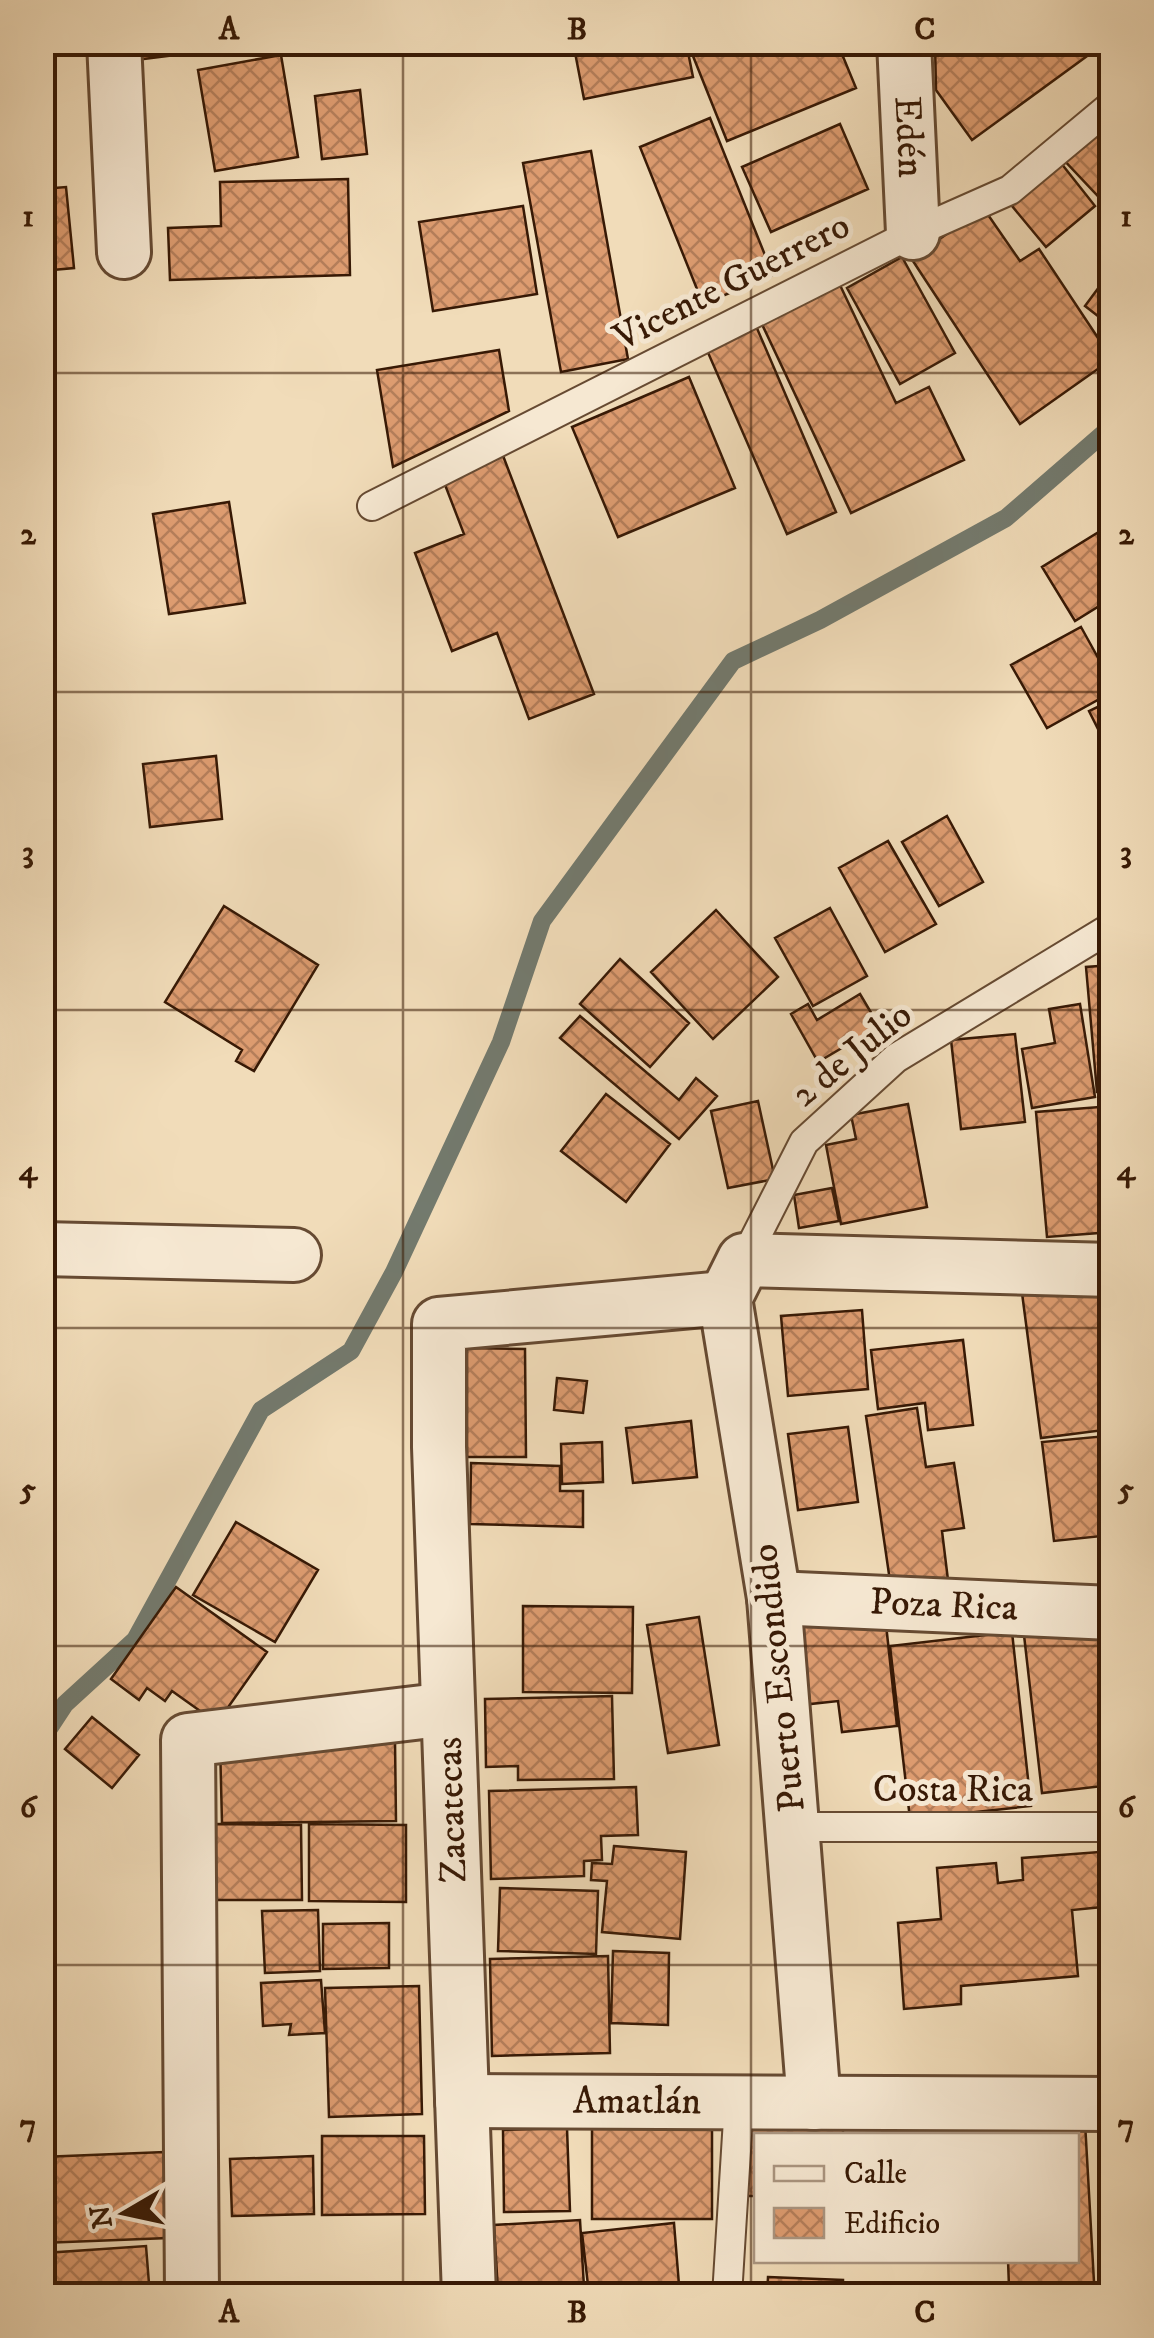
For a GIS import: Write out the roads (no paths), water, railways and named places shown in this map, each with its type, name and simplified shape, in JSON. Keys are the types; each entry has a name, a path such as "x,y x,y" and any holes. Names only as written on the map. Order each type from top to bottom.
{"street":[{"path":"114,42 124,252"},
{"name":"Edén","path":"904,42 914,233"},
{"path":"42,1249 294,1255"},
{"path":"734,1280 1112,1270"},
{"name":"Zacatecas","path":"469,2296 439,1324 734,1280"},
{"name":"Puerto Escondido","path":"734,1280 774,1598 814,2103"},
{"name":"Poza Rica","path":"774,1598 1112,1613"},
{"path":"192,2296 188,1740 448,1709"},
{"name":"Amatlán","path":"462,2102 1112,2104"}],"lane":[{"name":"Vicente Guerrero","path":"372,506 914,233 1010,190 1112,105"},
{"name":"2 de Julio","path":"734,1280 804,1142 896,1058 1105,936"},
{"name":"Costa Rica","path":"795,1827 1112,1827"},
{"path":"727,2296 739,2103"}],"waterway":[{"path":"42,1739 65,1704 135,1640 261,1410 351,1351 394,1272 501,1042 542,921 733,661 820,620 1006,518 1112,426"}]}
